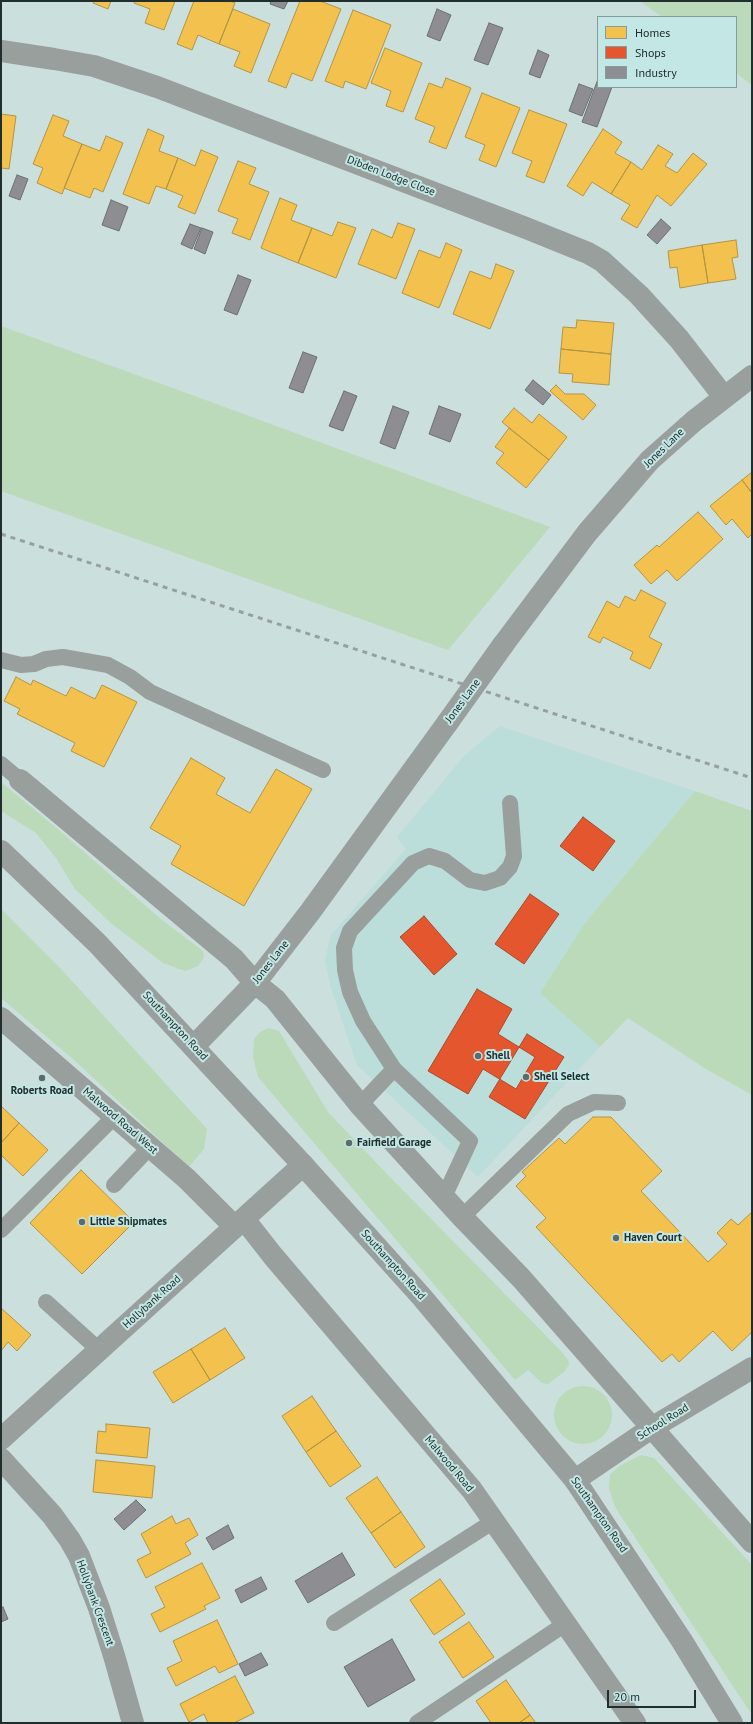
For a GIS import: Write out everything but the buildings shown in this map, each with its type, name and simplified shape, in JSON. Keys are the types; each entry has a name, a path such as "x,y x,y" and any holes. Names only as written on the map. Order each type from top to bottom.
{"street":[{"name":"Dibden Lodge Close","path":"1,51 54,58 94,66 157,87 588,253 602,261 639,295 679,338 724,397"},
{"name":"Jones Lane","path":"194,1046 256,983 310,912 503,645 587,533 650,460 694,421 752,376"},
{"path":"20,780 234,959 256,983 275,998 360,1105 462,1217 521,1278 653,1427 752,1542"},
{"name":"Southampton Road","path":"1,851 97,943 304,1164 421,1296 575,1480 678,1635 732,1723"},
{"name":"Malwood Road West","path":"1,1018 187,1179 218,1208 239,1223"},
{"name":"Hollybank Road","path":"1,1439 304,1164"},
{"name":"Malwood Road","path":"239,1223 314,1305 465,1482 636,1723"},
{"name":"School Road","path":"575,1480 653,1427 752,1368"},
{"name":"Hollybank Crescent","path":"1,1459 52,1515 70,1540 79,1556 104,1623 133,1723"}],"lane":[{"path":"1,660 21,665 34,664 46,659 63,657 108,665 130,677 150,692 323,770"},
{"path":"1,764 20,780"},
{"path":"444,1197 470,1141 394,1069 363,1021 350,992 344,970 344,948 350,931 413,863 429,856 445,861 470,880 485,883 500,878 510,867 514,856 510,803"},
{"path":"360,1105 394,1069"},
{"path":"462,1217 568,1114 594,1102 618,1103"},
{"path":"1,1230 115,1116"},
{"path":"114,1185 150,1147"},
{"path":"46,1302 99,1350"},
{"path":"334,1623 494,1521"},
{"path":"417,1723 565,1624"}],"shaded area":[{"path":"500,726 695,791 585,923 540,993 600,1047 478,1177 357,1065 330,985 325,960 331,935 406,849 397,837 464,756"}],"green space":[{"path":"640,1 752,1 752,85 737,74 737,16 661,16"},
{"path":"1,326 550,527 448,650 1,491"},
{"path":"1,782 162,920 203,951 204,957 198,966 185,971 163,963 112,924 75,889 56,858 36,833 1,811"},
{"path":"695,791 752,811 752,1095 706,1069 628,1018 600,1047 540,993 585,923"},
{"path":"1,909 61,969 207,1129 204,1149 189,1167 73,1059 1,998"},
{"path":"268,1028 279,1031 328,1112 561,1351 568,1360 569,1364 565,1371 548,1384 542,1383 528,1370 515,1380 258,1077 253,1057 254,1039 260,1032"},
{"path":"583,1386 594,1388 607,1399 610,1404 612,1415 610,1426 599,1439 594,1442 583,1444 572,1442 559,1431 556,1426 554,1415 556,1404 567,1391 572,1388"},
{"path":"641,1455 654,1458 752,1565 752,1715 615,1507 609,1488 610,1474 621,1465"}],"railway":[{"path":"1,534 752,778"}],"place":[{"name":"Shell","path":"478,1056"},
{"name":"Shell Select","path":"526,1077"},
{"name":"Roberts Road","path":"42,1078"},
{"name":"Fairfield Garage","path":"349,1143"},
{"name":"Little Shipmates","path":"82,1222"},
{"name":"Haven Court","path":"616,1238"}]}
